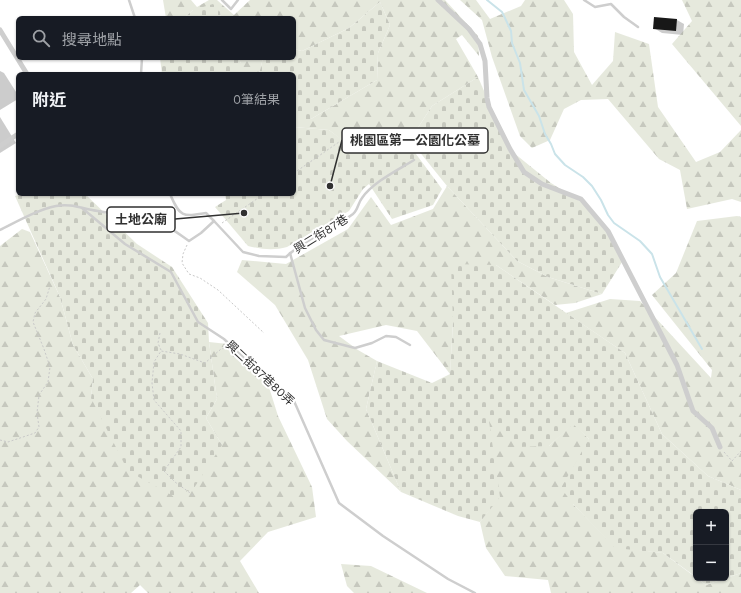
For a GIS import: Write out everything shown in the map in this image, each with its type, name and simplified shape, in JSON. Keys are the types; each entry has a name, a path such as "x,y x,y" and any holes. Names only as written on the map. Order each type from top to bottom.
{"street":[{"path":"438,0 469,29 480,44 485,61 487,98 489,107 510,149 524,172 542,184 581,199 608,231 677,365 693,411 712,428 720,447"},
{"path":"1,32 16,55"},
{"path":"19,60 27,72"},
{"path":"0,146 16,135"}],"lane":[{"path":"129,0 134,16"},
{"path":"222,0 231,8 238,0"},
{"path":"584,0 595,7 611,4 624,18 638,27"},
{"path":"141,72 142,60"},
{"name":"興二街87巷","path":"214,221 243,252 259,256 286,257 310,239 341,222 355,212 362,198 373,187 414,160"},
{"path":"0,230 22,219 55,206 69,204 100,212 138,217 157,222 189,241 201,233 214,221 206,213 187,216 181,213 176,208 171,196"},
{"name":"興二街87巷80弄","path":"82,208 125,244 171,272 198,322 224,339 273,386 294,401 339,503 383,536 448,579 475,593"},
{"path":"290,253 305,308 316,330 324,340 355,348 372,343 386,336 396,337 410,345"}],"path":[{"path":"296,172 339,142"},
{"path":"219,226 261,196"},
{"path":"189,241 183,254 182,263 189,274 200,278 218,290 264,332"},
{"path":"0,440 8,442 35,433 39,427 37,413 39,395 48,382 50,367 33,322 35,313 46,299 50,286"},
{"path":"160,332 158,343 161,351"},
{"path":"161,351 180,354 205,363 221,349 233,348"},
{"path":"161,351 154,362 152,382 154,400 181,431 181,447 164,471 193,496"},
{"path":"720,447 732,461 741,451"}],"green space":[{"path":"163,0 191,0 197,7 209,0 217,0 234,15 250,0 445,0 478,36 479,56 462,35 456,39 478,77 432,106 410,140 401,146 352,148 329,130 296,127 296,119 311,119 377,80 378,53 390,25 380,2 349,28 302,51 296,50 296,16 221,16 220,12 193,10 186,16 166,16"},
{"path":"460,0 476,0 490,19 521,6 525,0 564,0 573,14 574,52 592,85 613,61 615,32 649,44 658,107 696,162 720,152 741,130 741,202 732,199 687,209 680,170 659,159 608,99 581,100 564,109 550,140 532,148 520,136 492,57 482,20"},
{"path":"682,0 741,0 741,126 672,44 692,21"},
{"path":"380,2 390,25 378,53 377,80 311,119 296,119 296,72 260,72 262,60 296,60 296,50 302,51 349,28"},
{"path":"213,4 220,12 221,16 186,16 193,10"},
{"path":"160,60 239,60 241,63 241,72 162,72"},
{"path":"239,60 262,60 260,72 241,72 241,63"},
{"path":"478,77 509,149 551,183 591,208 624,259 602,294 548,277 517,261 447,186 410,140 432,106"},
{"path":"296,127 329,130 352,147 401,146 413,150 442,189 433,205 392,219 369,184 363,189 349,211 287,247 277,249 248,246 215,207 226,200 225,196 296,196"},
{"path":"447,186 517,261 548,277 602,294 575,303 555,305 496,265 453,322 450,374 417,331 386,325 339,336 358,350 377,361 366,409 401,492 347,441 327,419 308,360 275,305 237,272 242,260 286,264 348,229 371,197 391,225 433,209"},
{"path":"15,196 87,196 137,244 172,267 208,323 209,342 217,399 206,418 222,445 194,488 175,497 128,471 91,398 93,379 73,345 60,297"},
{"path":"737,216 741,217 741,490 708,476 662,434 625,353 566,313 610,299 640,301 711,378 712,370 652,295 676,273 697,221"},
{"path":"22,229 30,232 60,297 73,345 93,379 91,398 222,445 206,418 217,399 209,342 237,345 268,384 278,416 312,487 316,517 268,532 240,561 259,593 148,593 140,585 131,593 0,593 0,246"},
{"path":"451,264 496,265 625,353 662,434 708,476 741,490 741,573 729,577 729,509 693,509 693,575 663,553 615,548 573,504 561,488 589,439 573,424 549,446 518,447 488,414 500,497 480,522 458,516 401,492 366,409 377,361 432,383 450,374 453,322"},
{"path":"487,413 549,446 573,423 589,439 573,504 615,547 663,553 693,575 693,581 701,581 706,585 718,581 729,581 729,577 741,573 741,593 551,593 548,580 505,576 486,548 480,522 499,497"},
{"path":"341,564 371,566 427,593 354,593 347,586"},
{"path":"701,581 718,581 706,585"}],"building":[{"path":"654,17 677,19 676,31 653,29"}],"waterway":[{"path":"487,0 502,12 511,31 512,43 520,63 524,90 539,116 545,134 555,154 565,165 583,177 592,186 614,223 640,241 652,254 660,277 702,349"}],"place":[{"name":"桃園區第一公園化公墓","path":"330,186"},
{"name":"土地公廟","path":"244,213"}]}
